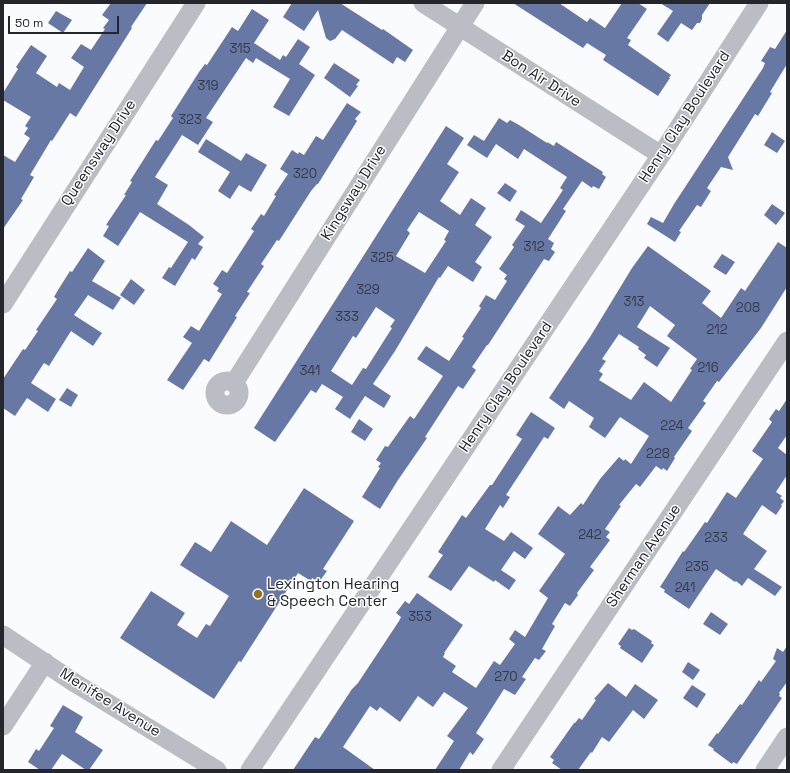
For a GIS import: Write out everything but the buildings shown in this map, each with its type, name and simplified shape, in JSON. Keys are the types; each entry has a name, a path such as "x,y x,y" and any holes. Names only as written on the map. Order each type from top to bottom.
{"street":[{"name":"Queensway Drive","path":"3,304 196,3"},
{"name":"Bon Air Drive","path":"423,3 660,155"},
{"name":"Kingsway Drive","path":"234,383 475,3"},
{"name":"Henry Clay Boulevard","path":"250,770 660,155 759,3"},
{"name":"Sherman Avenue","path":"501,770 787,341"},
{"name":"Menifee Avenue","path":"3,635 75,683 217,770"},
{"path":"3,726 45,662"},
{"path":"765,770 787,737"}],"place":[{"name":"Lexington Hearing & Speech Center","path":"258,594"}]}
